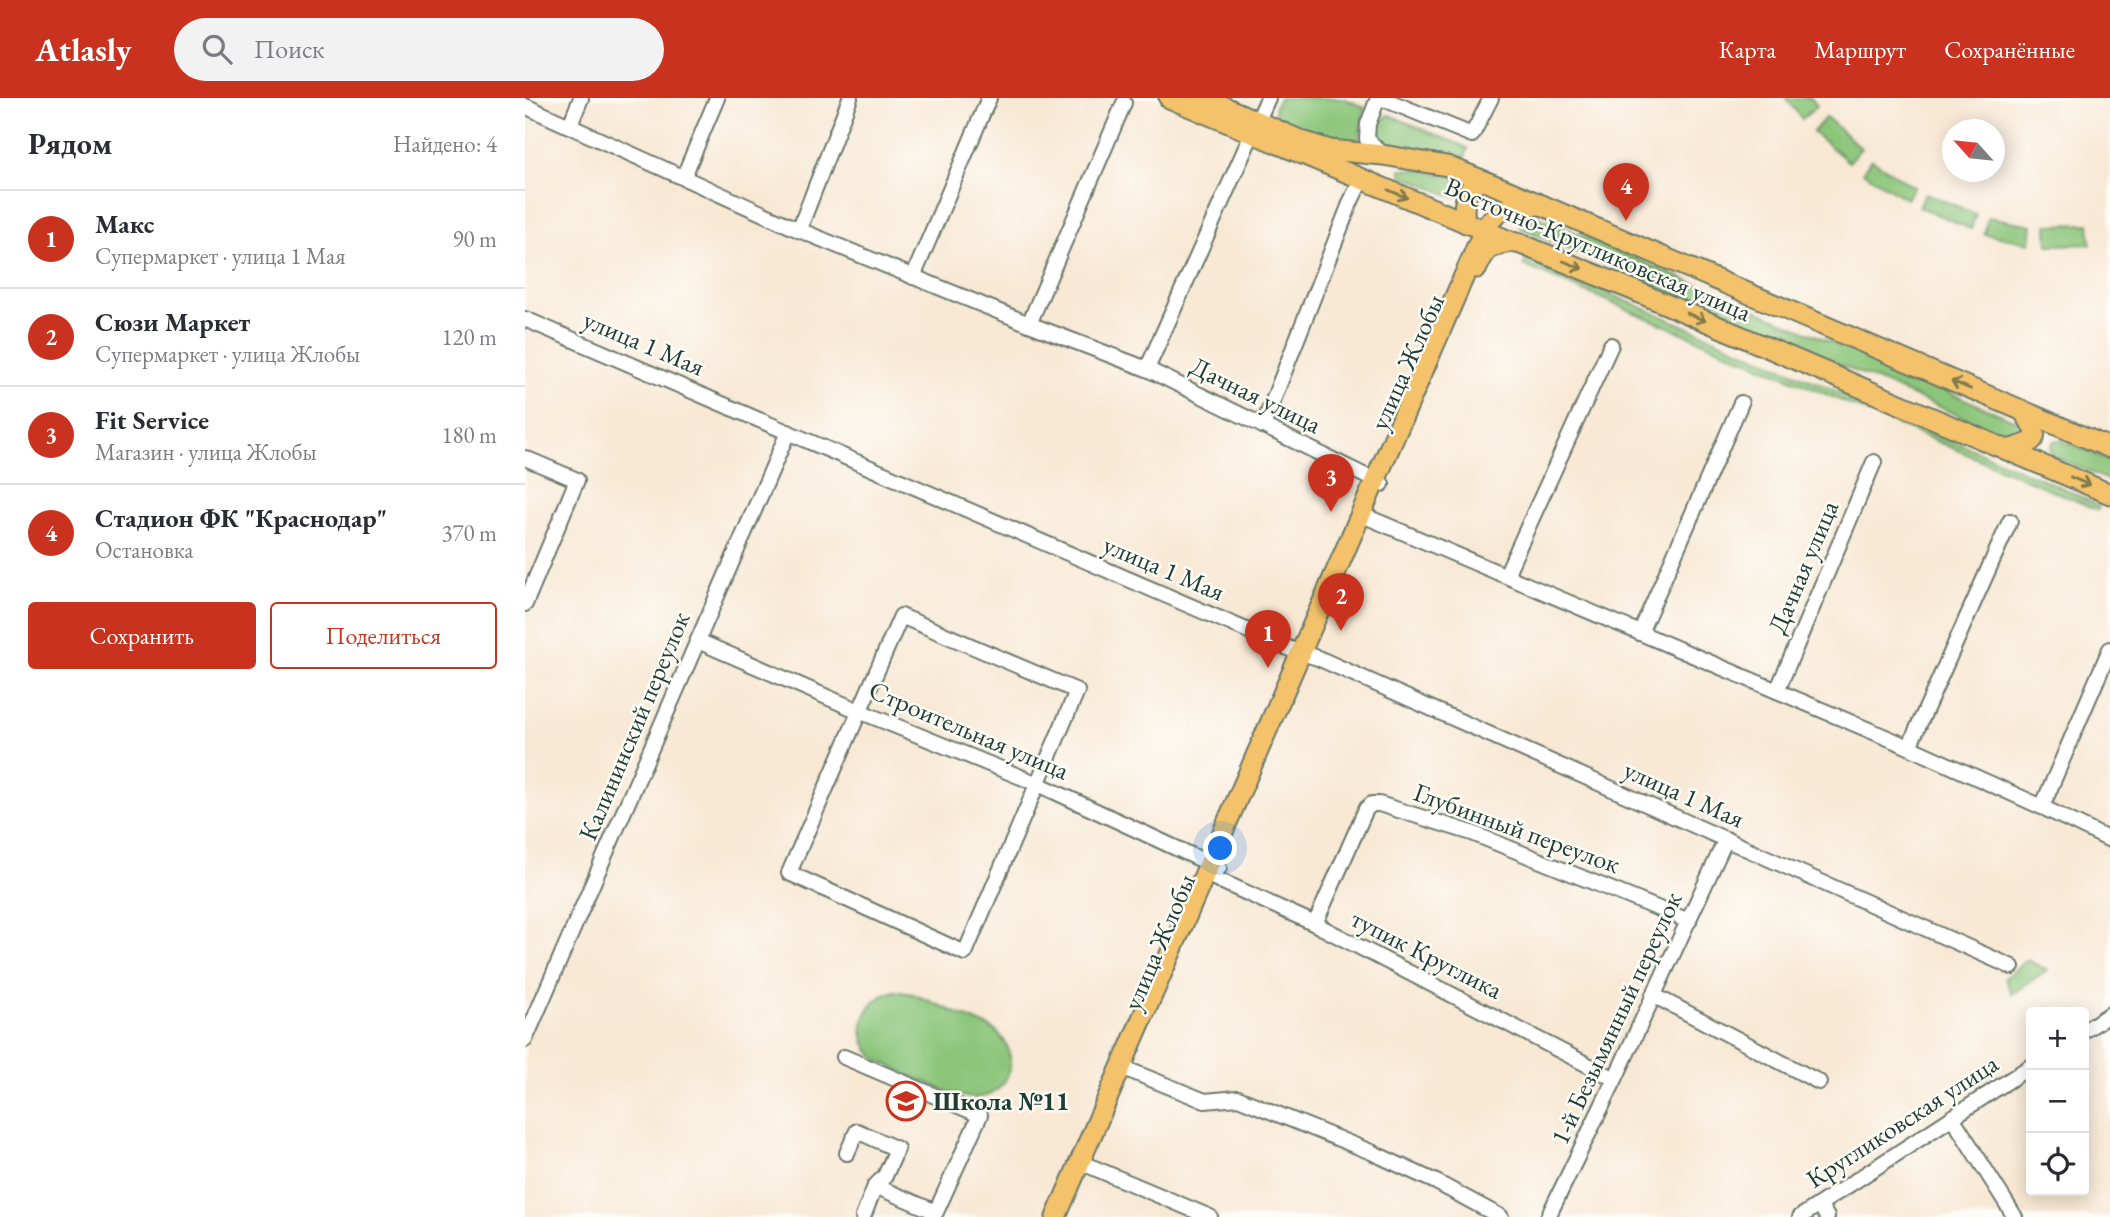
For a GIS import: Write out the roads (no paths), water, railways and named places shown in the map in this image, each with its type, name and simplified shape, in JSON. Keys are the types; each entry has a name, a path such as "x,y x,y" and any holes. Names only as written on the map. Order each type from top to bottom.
{"main road":[{"name":"Восточно-Кругликовская улица","path":"1169,98 1276,130 1330,150 1383,155 1447,166 2110,448"},
{"name":"Восточно-Кругликовская улица","path":"1204,98 1362,178 1633,290 2110,494"},
{"path":"1466,223 1463,209 1473,184 1479,180"},
{"name":"улица Жлобы","path":"1067,1217 1085,1164 1214,870 1484,230 1496,213 1503,209 1542,205"},
{"name":"улица Жлобы","path":"1378,482 1480,262 1490,247 1512,242"},
{"path":"2007,450 2025,445 2033,440 2036,434 2023,411"},
{"path":"2050,468 2041,444 2044,438 2068,430"},
{"name":"улица Жлобы","path":"1056,1217 1085,1164"}],"street":[{"path":"569,125 581,98"},
{"path":"684,176 717,98"},
{"path":"799,230 850,98"},
{"path":"913,277 989,98"},
{"name":"Дачная улица","path":"1147,369 1250,123 1268,98"},
{"path":"1383,155 1367,139 1368,124 1380,98 1472,135 1490,98"},
{"path":"1029,324 1124,103"},
{"name":"Дачная улица","path":"525,106 799,230 1147,369 1378,482"},
{"path":"1263,426 1362,178"},
{"name":"улица 1 Мая","path":"525,318 1318,658 2013,967"},
{"path":"1506,575 1611,345"},
{"path":"1640,633 1741,403"},
{"name":"Калининский переулок","path":"525,1040 788,432"},
{"path":"525,458 577,480 525,604"},
{"name":"Дачная улица","path":"1777,691 1874,462"},
{"path":"1364,516 1909,747 2110,840"},
{"path":"1909,747 2010,521"},
{"path":"901,616 1077,691 1038,784 965,953 789,873 901,616"},
{"name":"Строительная улица","path":"698,641 1038,784 1214,870"},
{"path":"2042,807 2110,649"},
{"name":"Глубинный переулок","path":"1315,924 1366,809 1372,804 1380,804 1472,832 1689,921"},
{"name":"1-й Безымянный переулок","path":"1548,1217 1726,839"},
{"name":"тупик Круглика","path":"1214,870 1615,1079"},
{"path":"1653,995 1819,1082"},
{"path":"2089,1028 2110,1014"},
{"path":"844,1057 980,1115 936,1212 875,1186"},
{"path":"1126,1069 1205,1101 1238,1098 1371,1152 1436,1182 1501,1217"},
{"name":"Кругликовская улица","path":"1800,1217 1823,1211 1952,1117 2026,1069"},
{"path":"1952,1117 2015,1217"},
{"path":"847,1153 857,1131 897,1149 885,1176 875,1186 863,1217"},
{"path":"1085,1164 1210,1217"}],"place":[{"name":"Стадион ФК \"Краснодар\"","path":"1626,221"},
{"name":"Fit Service","path":"1331,512"},
{"name":"Сюзи Маркет","path":"1341,631"},
{"name":"Макс","path":"1268,668"},
{"name":"Школа №11","path":"906,1101"}]}
